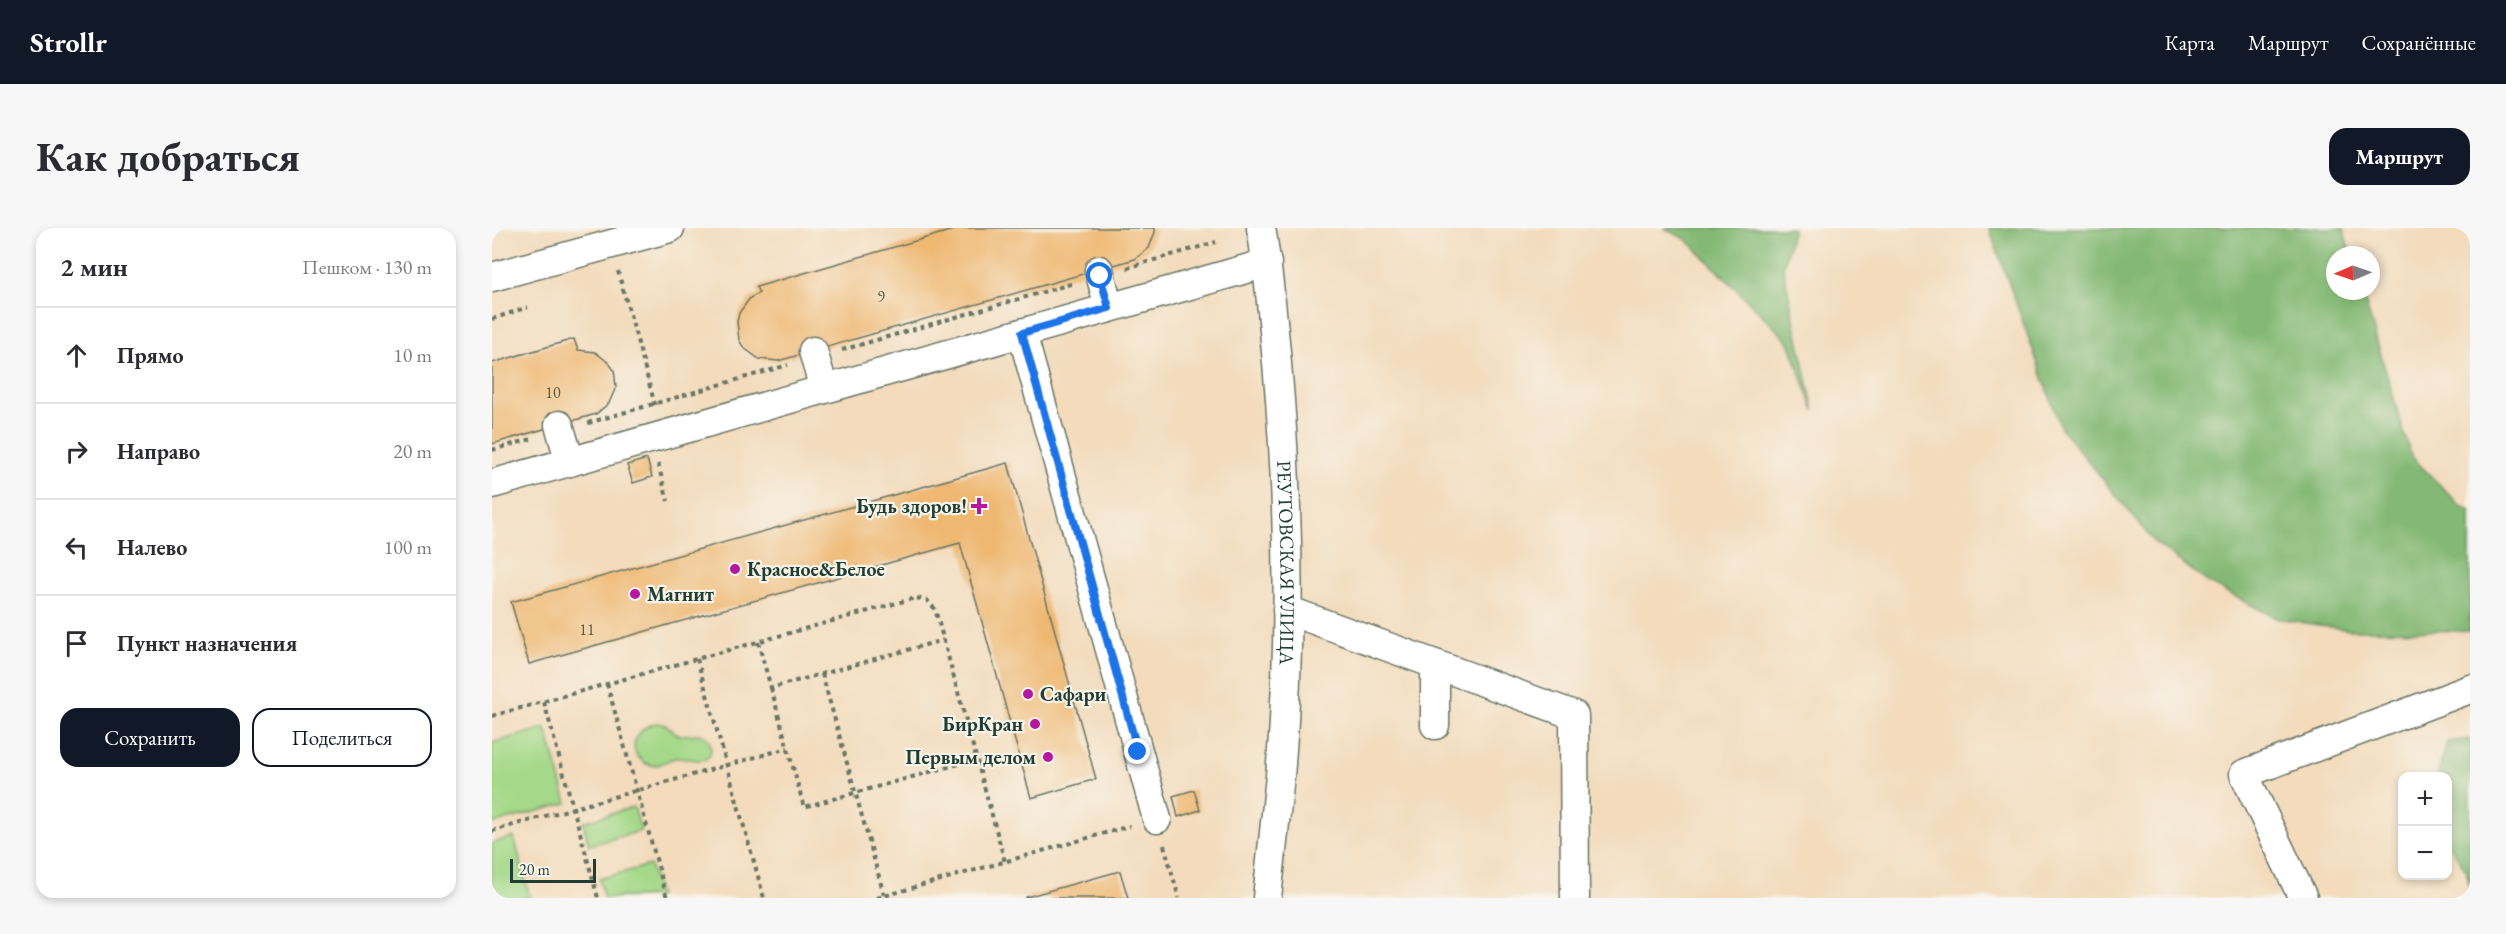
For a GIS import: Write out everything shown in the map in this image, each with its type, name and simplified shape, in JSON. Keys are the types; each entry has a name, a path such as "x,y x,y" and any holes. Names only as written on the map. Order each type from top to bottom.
{"street":[{"path":"492,277 670,228"},
{"name":"РЕУТОВСКАЯ УЛИЦА","path":"1261,228 1267,263 1284,469 1287,610 1280,774 1267,898"},
{"path":"492,484 1267,263"},
{"path":"1099,273 1109,308"},
{"path":"1022,333 1157,819"},
{"path":"814,354 824,389"},
{"path":"560,428 570,462"},
{"path":"1287,610 1574,716 1575,898"},
{"path":"1435,664 1435,725"},
{"path":"2303,898 2244,774 2470,690"}],"path":[{"path":"492,450 560,428 655,404 814,354 1216,242"},
{"path":"610,244 655,404 657,437 668,501"},
{"path":"492,319 528,307"},
{"path":"492,715 915,598 927,600 935,609 1005,862"},
{"path":"771,688 944,640"},
{"path":"758,642 804,807 977,759"},
{"path":"697,659 764,898"},
{"path":"822,674 885,897"},
{"path":"607,684 667,898"},
{"path":"543,702 598,898"},
{"path":"492,831 788,748"},
{"path":"1157,819 1179,898"},
{"path":"877,898 1110,832"}],"green space":[{"path":"1664,228 1793,228 1783,268 1814,411 1789,342 1687,240"},
{"path":"1989,228 2343,228 2348,246 2326,246 2326,300 2365,300 2411,456 2461,506 2470,510 2470,631 2349,630 2276,618 2209,583 2154,542 2061,428"},
{"path":"657,723 666,725 678,735 705,736 710,744 711,752 708,757 699,760 675,758 653,765 645,763 635,752 634,746 644,729"},
{"path":"546,728 567,803 492,824 492,743"},
{"path":"2470,739 2470,888 2466,870 2452,849 2452,772 2438,772 2447,742"},
{"path":"634,807 641,831 589,845 583,822"},
{"path":"514,837 530,898 492,898 492,843"},
{"path":"650,865 659,896 604,898 599,879"}],"building":[{"path":"960,228 1155,228 1155,232 1149,248 1135,259 778,361 759,359 744,348 739,340 737,322 739,313 750,298 759,293 756,287"},
{"path":"574,339 578,350 595,352 614,370 616,387 609,403 596,414 492,444 492,363"},
{"path":"647,459 652,477 633,483 627,465"},
{"path":"1008,463 1096,779 1031,798 960,543 529,664 511,602"},
{"path":"1194,790 1200,810 1178,817 1173,796"},
{"path":"1120,871 1128,898 1026,898 1026,897"}],"place":[{"name":"Будь здоров!","path":"979,506"},
{"name":"Красное&Белое","path":"735,569"},
{"name":"Магнит","path":"635,594"},
{"name":"Сафари","path":"1028,694"},
{"name":"БирКран","path":"1035,724"},
{"name":"Первым делом","path":"1048,757"}],"route":[{"path":"1100,276 1109,308 1022,333 1138,752"}]}
